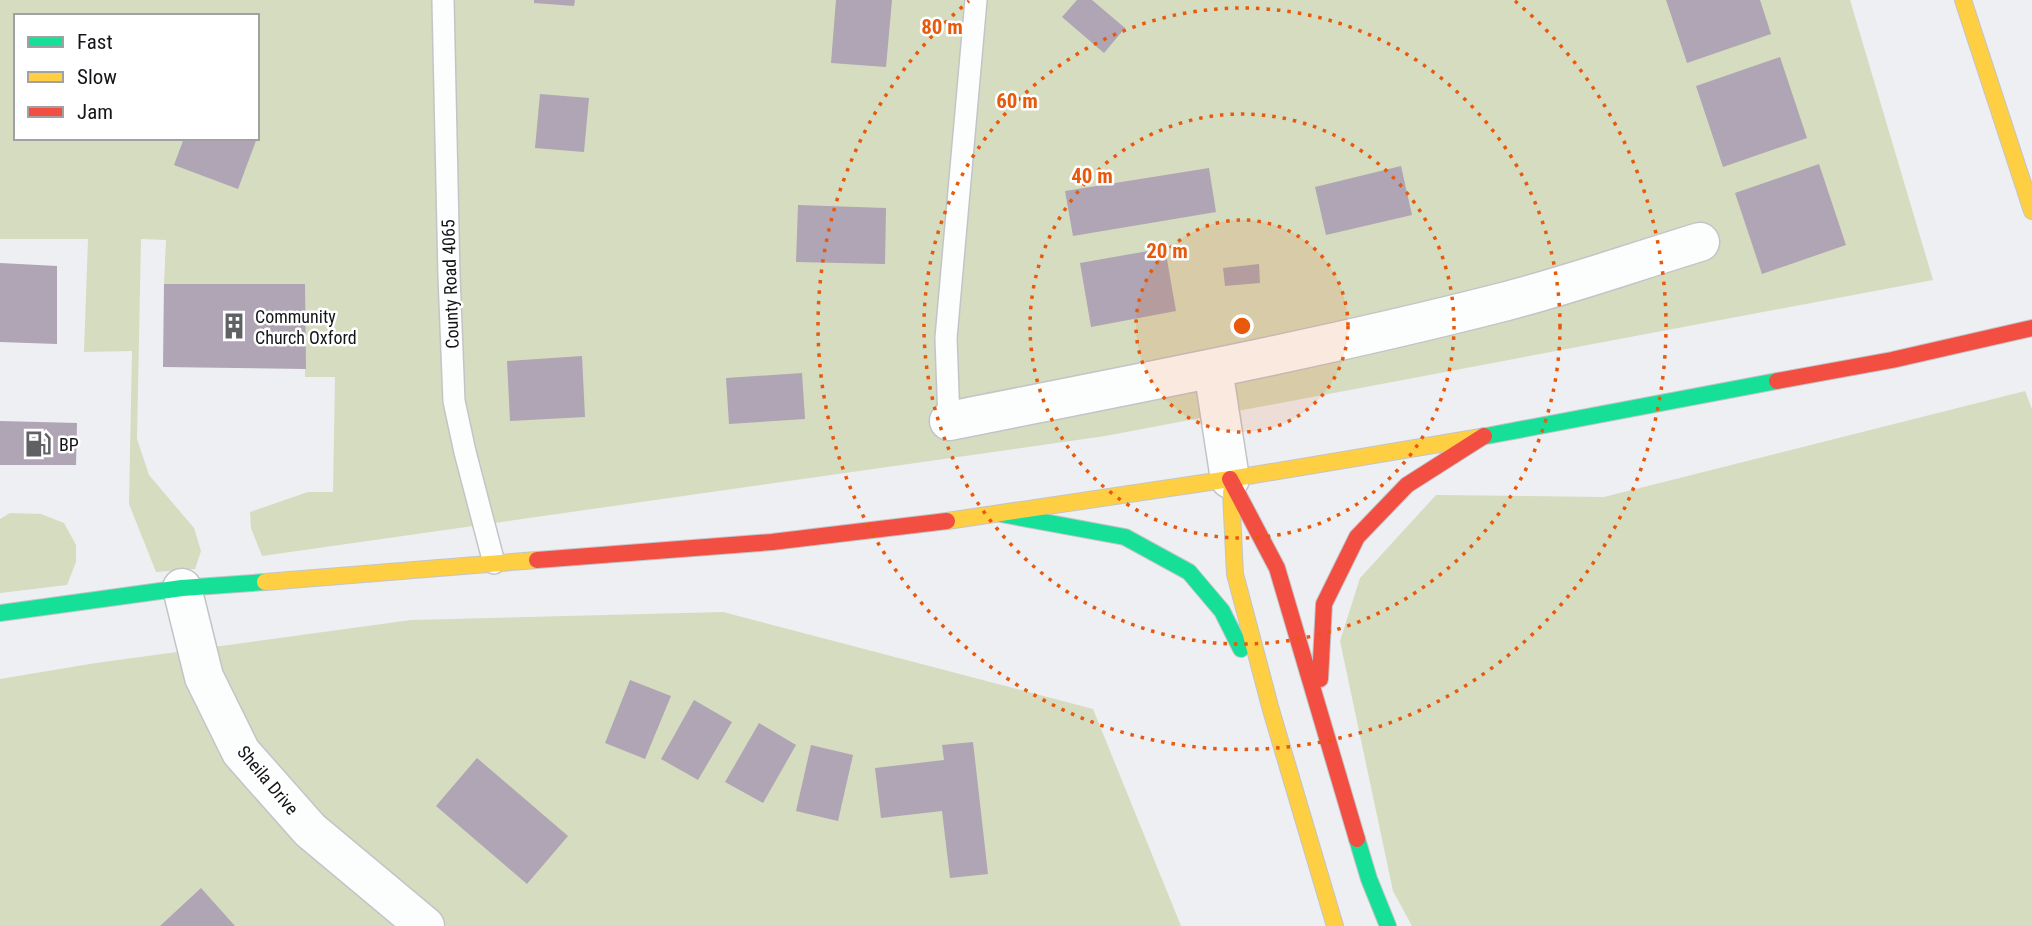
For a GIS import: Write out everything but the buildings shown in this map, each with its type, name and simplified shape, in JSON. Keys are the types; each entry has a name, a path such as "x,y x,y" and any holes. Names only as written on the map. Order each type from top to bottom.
{"main road":[{"path":"1964,0 2032,211"},
{"path":"0,613 182,588 802,539 1001,514 1484,436 1892,360 2032,328"},
{"path":"1319,709 1324,604 1357,537 1407,485 1484,436"},
{"path":"1230,479 1277,568 1368,879 1388,926"},
{"path":"1230,479 1235,574 1270,710 1335,926"},
{"path":"1001,514 1125,537 1189,572 1222,611 1270,710"}],"street":[{"path":"949,421 1213,369 1506,302 1700,242"},
{"path":"1213,369 1230,479"},
{"name":"Sheila Drive","path":"182,588 204,677 241,752 310,830 425,926"}],"lane":[{"name":"County Road 4065","path":"443,0 454,401 494,563"},
{"path":"949,421 946,338 975,0"}],"green space":[{"path":"0,0 1850,0 1933,280 1105,436 262,556 251,528 250,512 308,492 333,492 335,377 305,377 305,285 164,284 166,240 141,239 137,439 149,475 194,528 201,551 195,569 156,572 129,504 132,351 84,352 88,239 0,239"},
{"path":"2025,391 2032,409 2032,926 1412,926 1393,891 1340,641 1360,578 1436,495 1604,497"},
{"path":"10,513 41,514 64,523 76,545 76,562 67,585 0,593 0,519"},
{"path":"723,612 1093,709 1181,926 0,926 0,679 96,663 411,620"}],"traffic: fast":[{"path":"1481,437 1777,381"},
{"path":"1001,514 1125,537 1189,572 1222,611 1241,649"},
{"path":"0,613 182,588 265,582"},
{"path":"1357,839 1369,879 1388,926"}],"traffic: slow":[{"path":"1963,0 2032,211"},
{"path":"947,521 1230,479 1481,437"},
{"path":"1231,492 1235,574 1271,710 1335,926"},
{"path":"265,582 537,560"}],"traffic: jam":[{"path":"1777,381 1892,360 2032,328"},
{"path":"1320,679 1324,604 1357,537 1407,485 1484,436"},
{"path":"1230,479 1277,568 1357,839"},
{"path":"537,560 772,542 947,521"}],"place":[{"name":"Community Church Oxford","path":"234,326"},
{"name":"BP","path":"38,444"}]}
